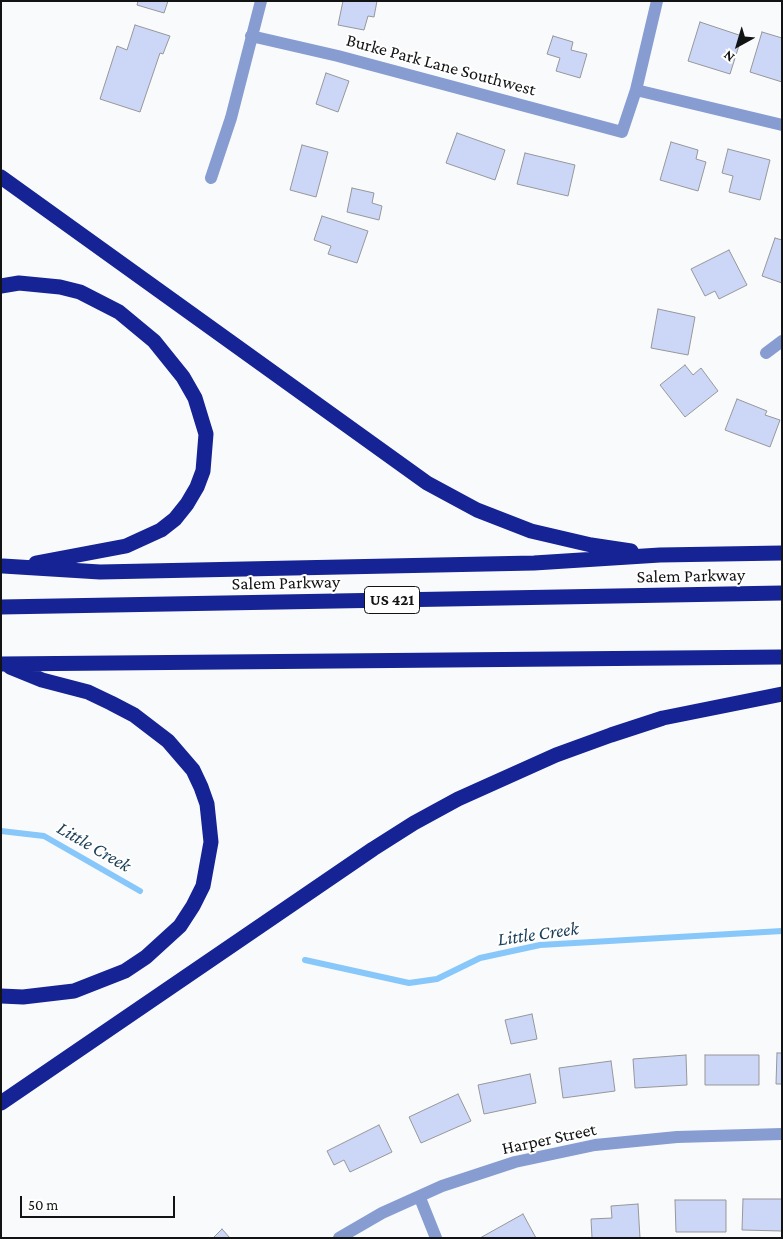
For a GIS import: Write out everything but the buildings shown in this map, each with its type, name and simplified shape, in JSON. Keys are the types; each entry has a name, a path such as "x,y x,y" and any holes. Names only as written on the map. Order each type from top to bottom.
{"highway":[{"path":"1,177 427,483 477,510 531,531 591,545 660,556"},
{"path":"1,286 40,284 80,292 119,312 138,326 170,359 195,398 206,434 203,471 187,504 161,530 144,539 119,547 34,564 2,566"},
{"path":"2,566 100,572 534,563 660,556 782,553"},
{"name":"Salem Parkway","path":"1,607 782,593"},
{"path":"2,664 782,657"},
{"path":"1,996 23,997 74,992 125,971 146,957 180,926 193,906 203,886 211,842 207,804 201,787 182,755 162,736 134,715 96,696 42,680 2,664"},
{"path":"1,1103 373,849 458,799 556,755 646,724 714,706 782,694"}],"street":[{"path":"211,178 231,118 260,1"},
{"path":"657,1 636,90 782,125"},
{"name":"Burke Park Lane Southwest","path":"251,36 338,56 622,132 636,90"},
{"path":"766,353 782,341"},
{"name":"Harper Street","path":"339,1238 382,1213 420,1198 442,1186 515,1162 595,1145 677,1137 782,1134"},
{"path":"420,1198 436,1238"}],"waterway":[{"name":"Little Creek","path":"1,831 44,836 140,891"},
{"name":"Little Creek","path":"305,960 409,983 437,979 480,958 540,945 782,931"}]}
